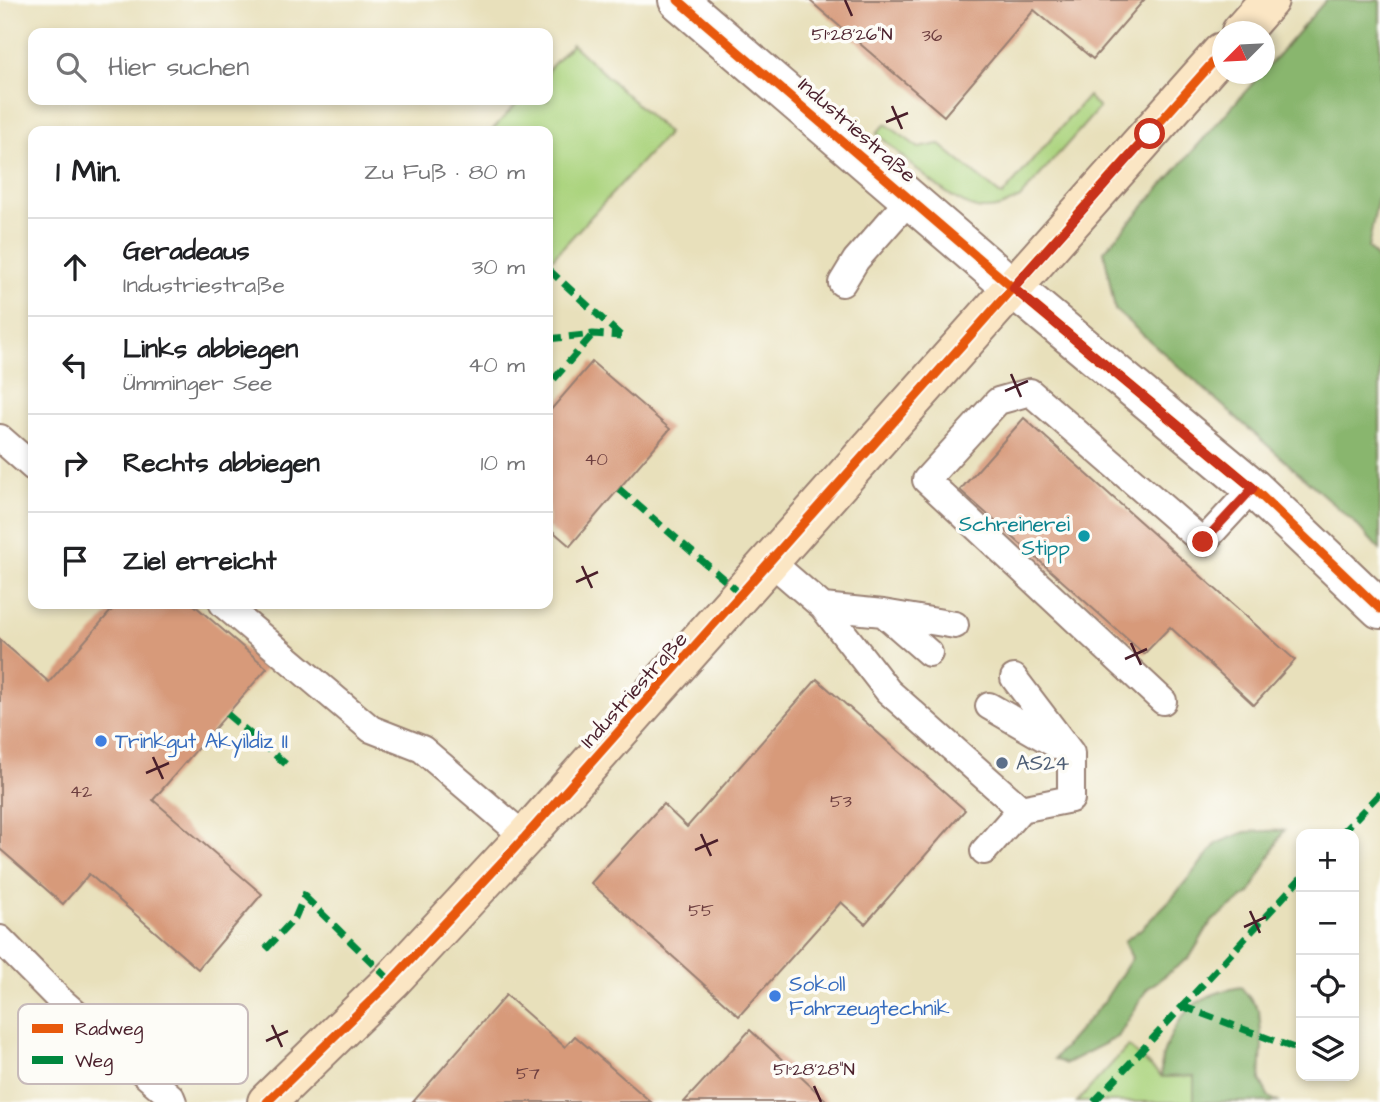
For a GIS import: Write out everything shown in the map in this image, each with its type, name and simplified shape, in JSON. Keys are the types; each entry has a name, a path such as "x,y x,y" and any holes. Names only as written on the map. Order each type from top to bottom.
{"street":[{"name":"Industriestraße","path":"678,0 1013,288"},
{"path":"1251,21 1269,0"},
{"name":"Industriestraße","path":"267,1102 391,981 525,837 1212,64"},
{"path":"1013,288 1253,488 1380,609"}],"lane":[{"path":"842,283 856,260 910,199"},
{"path":"1163,701 926,480 998,401 1030,392 1203,542 1253,488"},
{"path":"0,438 28,463"},
{"path":"771,562 823,607 888,691 1021,809"},
{"path":"823,607 883,613 955,625"},
{"path":"229,609 371,729 422,749 525,837"},
{"path":"883,613 929,653"},
{"path":"984,851 1021,809 1071,799 1071,753 1014,678"},
{"path":"989,706 1071,753"},
{"path":"0,939 65,1004"},
{"path":"156,1084 173,1102"}],"green space":[{"path":"1326,0 1380,0 1380,188 1368,248 1380,262 1380,550 1355,523 1115,310 1104,251 1252,84 1275,84 1275,59"},
{"path":"572,44 668,133 553,258 553,126 496,126 515,105 553,105 553,65"},
{"path":"1088,96 1099,108 1020,198 993,209 971,206 942,190 876,133 886,124 919,148 939,144 1002,196"},
{"path":"1284,830 1250,893 1211,922 1190,957 1147,989 1118,1037 1065,1064 1054,1059 1103,1003 1132,958 1124,941 1141,929 1173,897 1217,843 1245,832"},
{"path":"1241,987 1259,1010 1262,1045 1260,1080 1269,1097 1278,1102 1194,1102 1194,1076 1162,1077 1161,1062 1165,1050 1181,1018 1196,1003 1216,993"},
{"path":"1128,1046 1162,1077 1194,1076 1194,1102 1077,1102"}],"building":[{"path":"809,0 1144,0 1093,59 1034,10 944,116"},
{"path":"592,362 670,429 570,546 553,531 553,407"},
{"name":"Schreinerei Stipp","path":"1024,418 1295,660 1254,705 1170,627 1144,654 960,490"},
{"path":"113,609 199,609 267,668 153,800 262,894 198,969 89,874 63,904 0,849 0,640 49,682"},
{"path":"817,679 965,810 865,924 841,902 739,1016 591,883 663,804 687,827"},
{"path":"506,995 565,1047 575,1036 651,1102 413,1102"},
{"path":"750,1030 828,1102 684,1102"}],"marked path":[{"path":"553,274 621,336"},
{"path":"553,338 593,334 621,336"},
{"path":"554,379 593,334"},
{"path":"619,489 742,595"},
{"path":"227,714 288,766"},
{"path":"1346,829 1380,793"},
{"path":"1094,1102 1296,883"},
{"path":"266,949 295,918 306,892"},
{"path":"304,896 391,981"},
{"path":"1182,1006 1296,1049"}],"cycle path":[{"path":"678,0 1013,288 1253,488 1380,609"},
{"path":"267,1102 391,981 525,837 1212,63"}],"place":[{"name":"Schreinerei Stipp","path":"1084,536"},
{"name":"Trinkgut Akyildiz II","path":"101,741"},
{"name":"AS24","path":"1002,763"},
{"name":"Sokoll Fahrzeugtechnik","path":"775,996"}],"route":[{"path":"1150,134 1013,288 1253,488 1203,542"}]}
